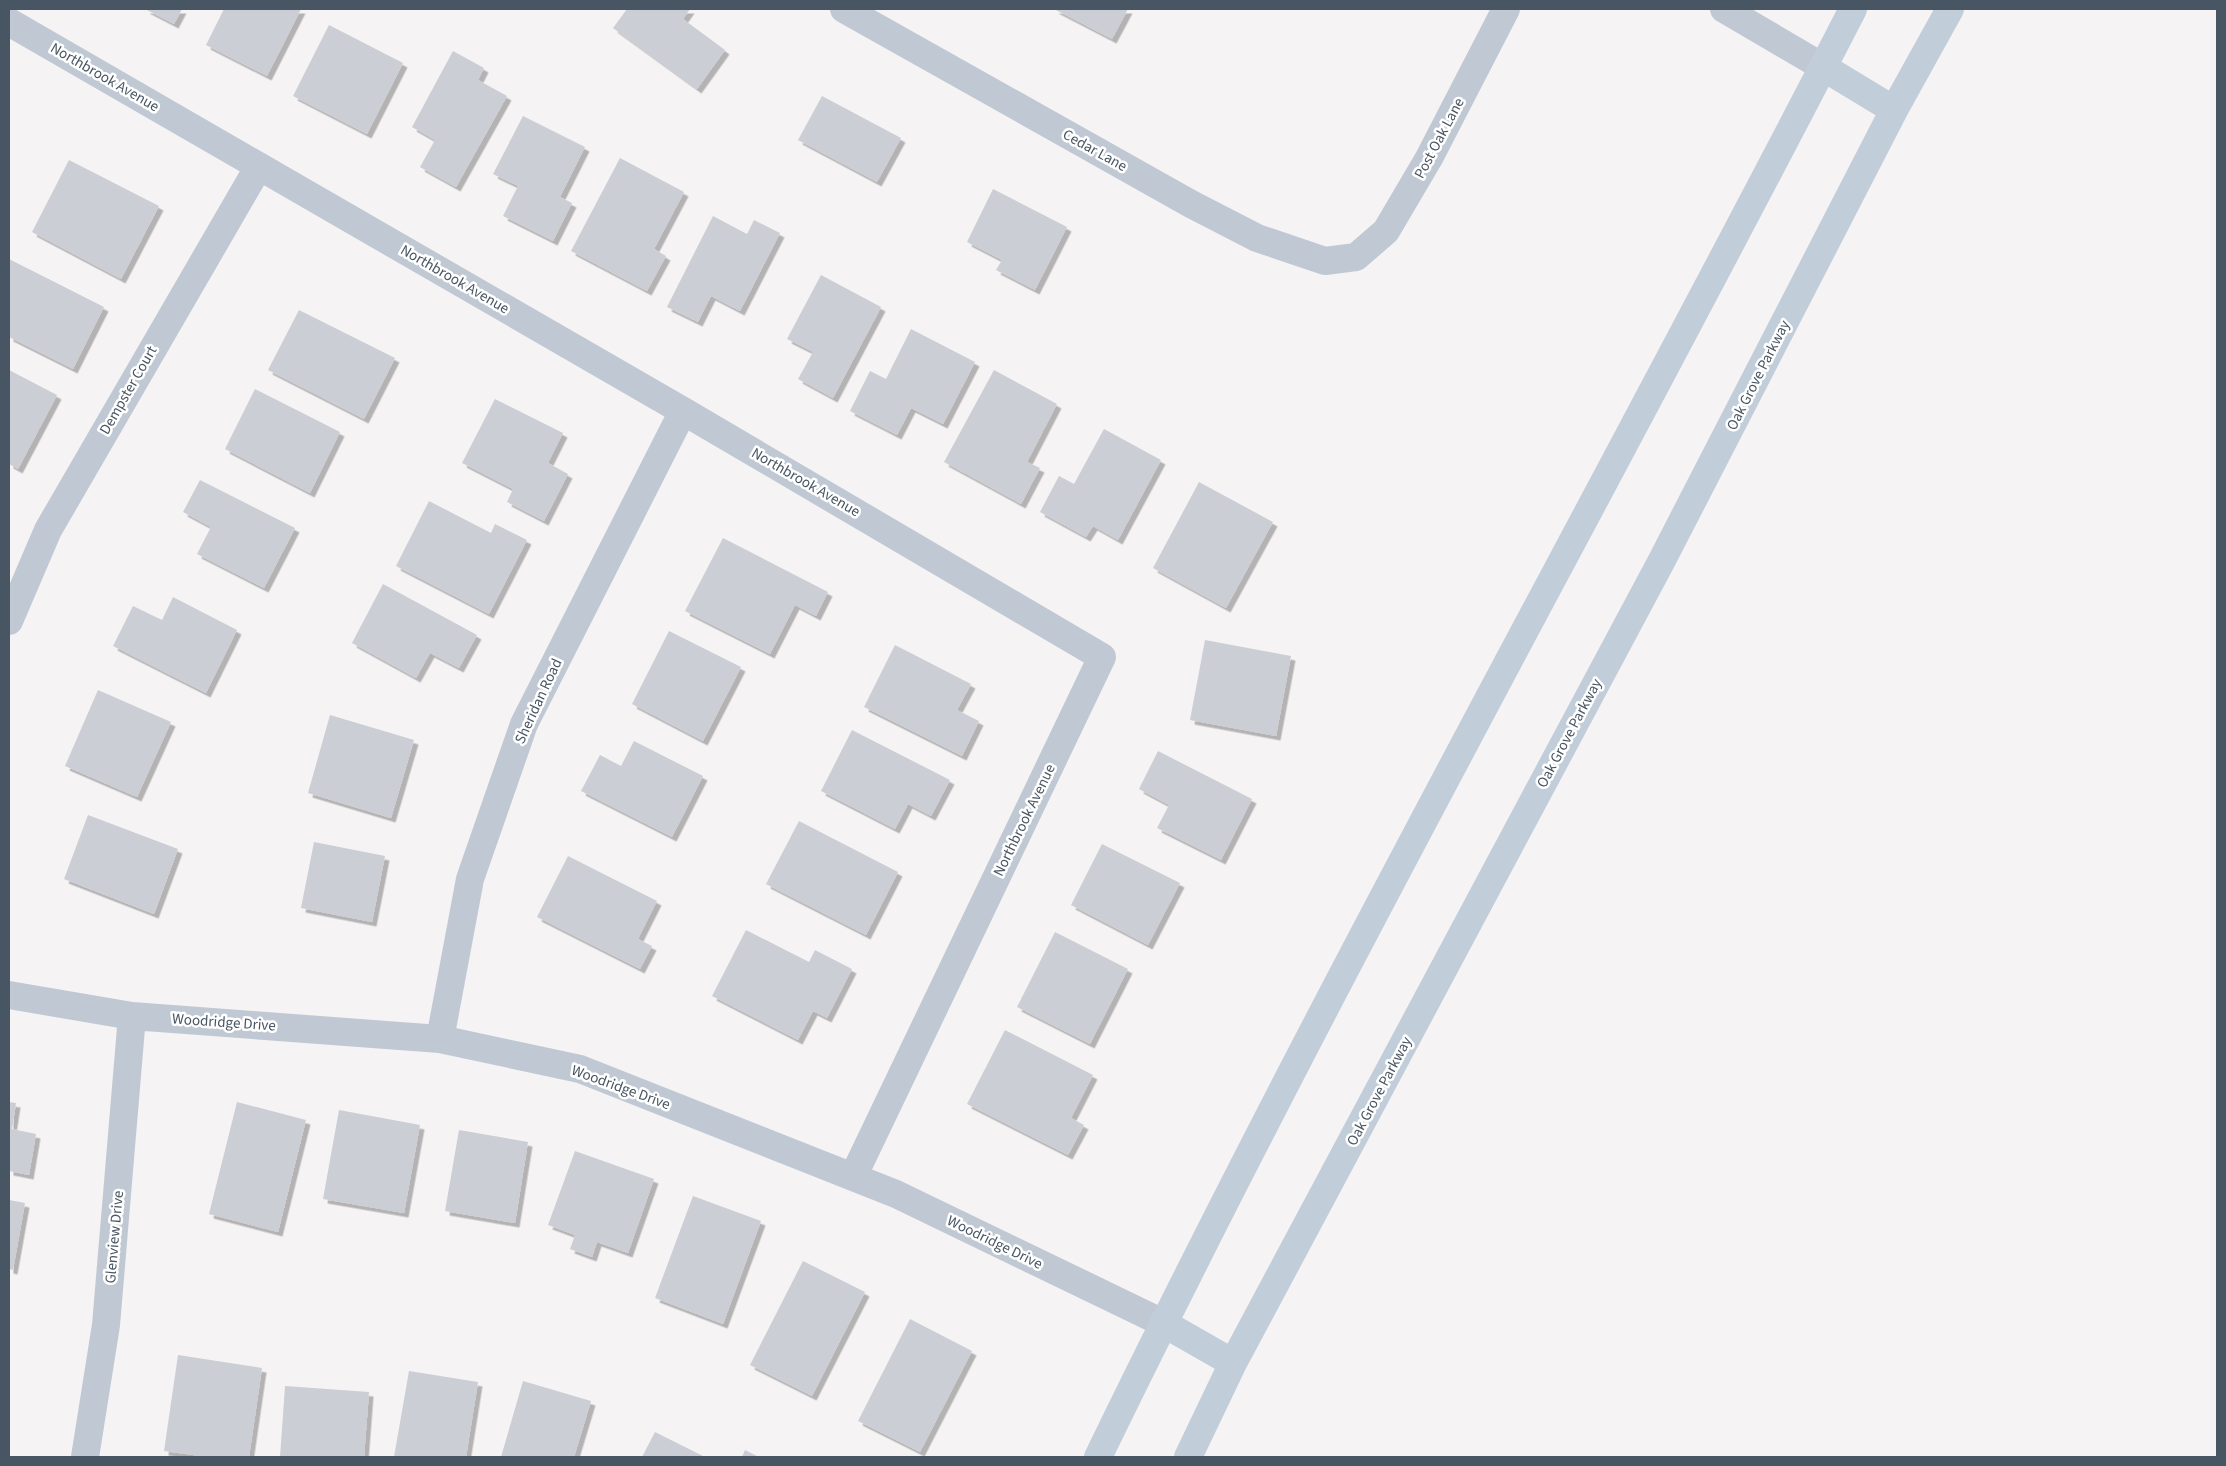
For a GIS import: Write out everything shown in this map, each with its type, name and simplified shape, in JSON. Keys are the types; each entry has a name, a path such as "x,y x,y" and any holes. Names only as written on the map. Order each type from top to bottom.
{"main road":[{"path":"1098,1457 1163,1323 1404,857 1853,9"},
{"name":"Oak Grove Parkway","path":"1188,1457 1233,1363 1661,562 1894,110 1950,9"},
{"path":"1823,67 1894,110"},
{"path":"1163,1323 1233,1363"}],"street":[{"name":"Cedar Lane","path":"844,9 1192,204 1257,238 1325,261 1356,257"},
{"name":"Post Oak Lane","path":"1356,257 1386,231 1429,158 1506,9"},
{"path":"1724,9 1823,67"},
{"name":"Northbrook Avenue","path":"9,22 683,411 1102,657 854,1177"},
{"name":"Dempster Court","path":"9,620 48,530 258,166"},
{"name":"Sheridan Road","path":"440,1039 470,879 524,724 683,411"},
{"name":"Woodridge Drive","path":"9,995 132,1016 440,1039 580,1069 896,1194 1163,1323"},
{"name":"Glenview Drive","path":"85,1457 106,1325 132,1016"}],"building":[{"path":"145,9 182,9 174,24"},
{"path":"224,9 301,9 267,76 206,45"},
{"path":"627,9 690,9 683,19 725,50 697,89 613,28"},
{"path":"1054,9 1128,9 1112,39"},
{"path":"329,25 403,63 367,134 293,96"},
{"path":"453,51 484,68 478,80 507,96 456,187 420,167 435,140 412,127"},
{"path":"822,96 901,138 877,182 798,140"},
{"path":"523,116 585,147 560,197 572,203 553,241 503,216 518,186 493,174"},
{"path":"620,158 684,192 654,249 666,256 647,291 571,251"},
{"path":"69,160 159,206 121,279 32,232"},
{"path":"993,189 1067,227 1035,290 996,270 1002,260 967,242"},
{"path":"713,216 747,234 754,220 780,233 740,311 711,296 698,322 667,307"},
{"path":"9,259 104,307 73,369 9,337"},
{"path":"821,275 881,307 833,398 798,379 813,352 787,339"},
{"path":"299,310 395,358 364,419 268,370"},
{"path":"911,329 975,362 943,424 911,408 897,435 850,411 870,371 886,379"},
{"path":"9,370 57,395 18,469 9,464"},
{"path":"994,370 1057,404 1027,462 1040,468 1021,504 944,462"},
{"path":"255,389 340,432 310,493 225,449"},
{"path":"495,399 563,433 548,463 568,474 544,521 507,502 513,489 462,463"},
{"path":"1104,429 1161,460 1118,540 1093,526 1086,537 1040,512 1059,476 1074,484"},
{"path":"200,480 295,528 264,588 197,554 211,527 183,512"},
{"path":"1199,482 1273,522 1226,608 1153,568"},
{"path":"429,501 491,533 495,524 527,540 489,614 396,566"},
{"path":"723,538 828,592 816,616 795,605 770,654 685,611"},
{"path":"383,584 477,635 459,668 430,653 416,678 352,643"},
{"path":"173,597 237,630 206,693 113,646 133,606 162,620"},
{"path":"669,631 741,667 703,741 632,704"},
{"path":"1205,640 1291,656 1276,736 1190,720"},
{"path":"895,645 971,684 957,710 979,721 962,756 864,707"},
{"path":"98,690 171,722 137,797 65,766"},
{"path":"330,715 414,740 391,818 308,793"},
{"path":"852,730 950,780 931,816 908,804 895,829 821,791"},
{"path":"634,741 703,776 672,837 581,791 600,755 621,766"},
{"path":"1158,751 1252,799 1221,860 1157,828 1169,805 1139,789"},
{"path":"88,815 178,849 154,914 64,879"},
{"path":"799,821 898,872 866,935 766,884"},
{"path":"314,842 385,856 372,922 301,908"},
{"path":"1102,844 1180,883 1148,945 1071,905"},
{"path":"568,856 657,901 638,939 652,946 640,969 537,917"},
{"path":"746,930 809,962 815,950 852,969 827,1018 813,1011 798,1040 712,996"},
{"path":"1055,932 1128,969 1090,1044 1017,1007"},
{"path":"1005,1030 1093,1075 1071,1118 1084,1125 1068,1155 967,1104"},
{"path":"9,1102 16,1103 12,1129 36,1134 29,1175 9,1171"},
{"path":"237,1102 306,1120 278,1232 209,1214"},
{"path":"339,1110 420,1125 404,1213 323,1199"},
{"path":"459,1130 528,1142 515,1223 445,1211"},
{"path":"575,1151 654,1179 628,1253 597,1242 592,1257 570,1249 575,1235 548,1225"},
{"path":"693,1196 761,1221 723,1324 655,1298"},
{"path":"9,1200 25,1203 13,1270 9,1269"},
{"path":"803,1261 865,1292 812,1396 750,1365"},
{"path":"910,1319 972,1351 920,1452 858,1421"},
{"path":"178,1355 262,1368 249,1457 208,1457 164,1451"},
{"path":"409,1371 478,1382 466,1457 394,1457"},
{"path":"523,1381 591,1401 574,1457 501,1457"},
{"path":"285,1386 369,1392 364,1457 280,1457"},
{"path":"655,1432 705,1457 642,1457"},
{"path":"745,1450 759,1457 742,1457"}]}
